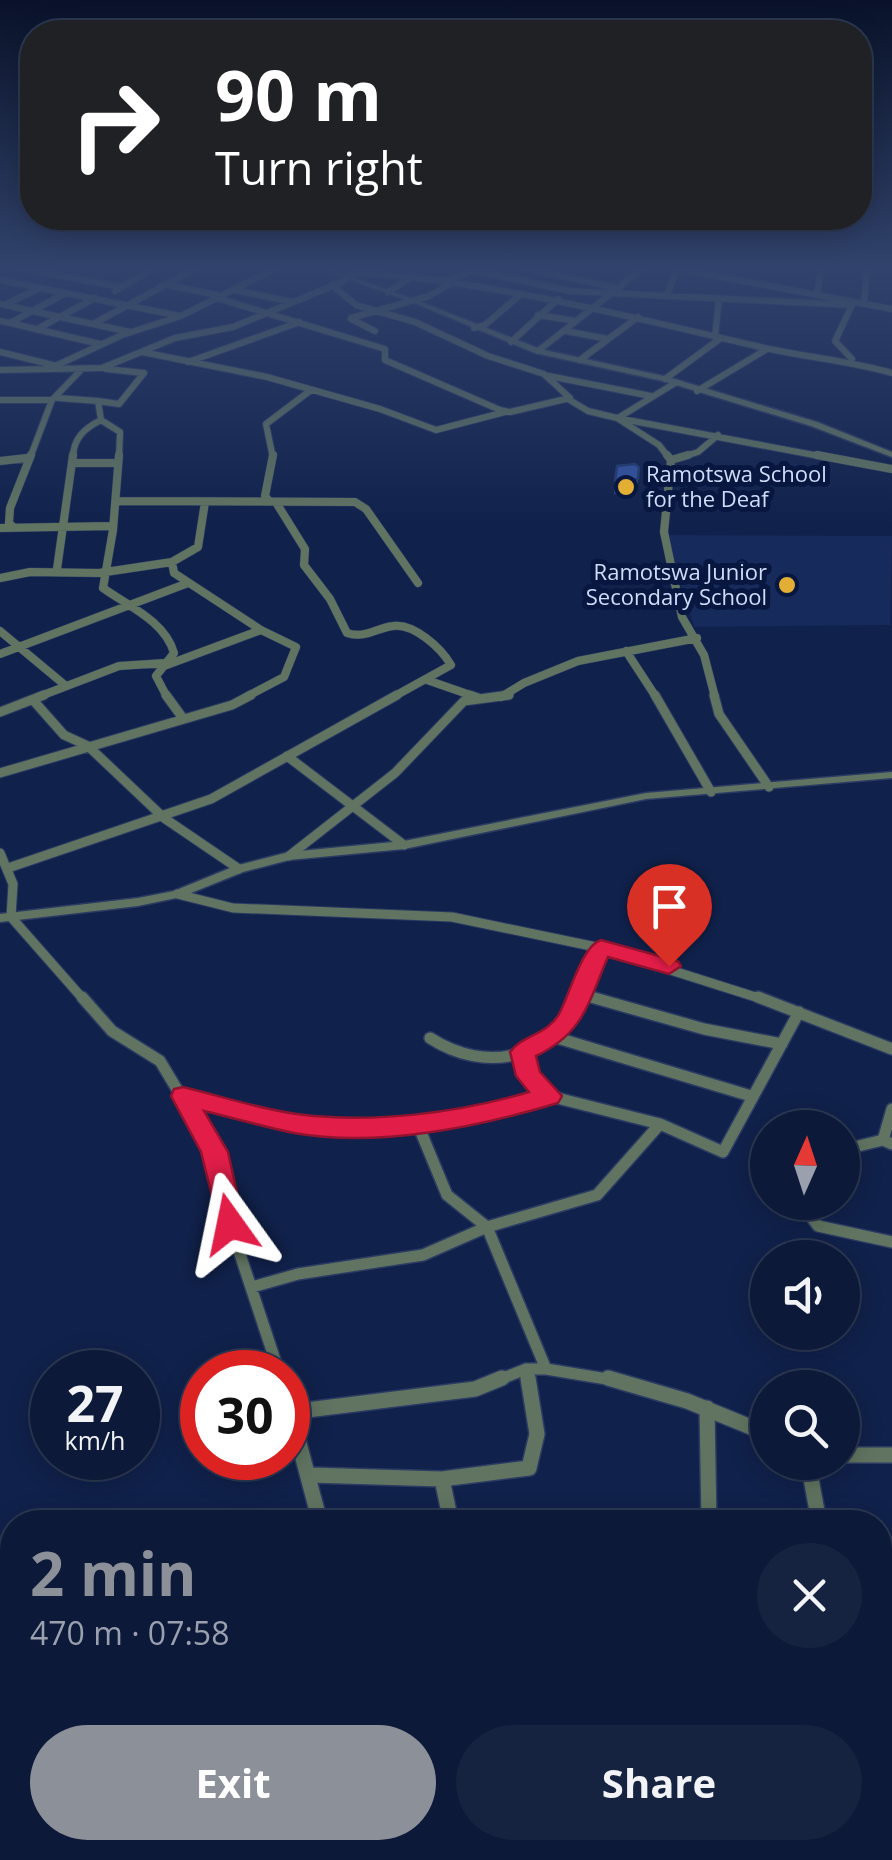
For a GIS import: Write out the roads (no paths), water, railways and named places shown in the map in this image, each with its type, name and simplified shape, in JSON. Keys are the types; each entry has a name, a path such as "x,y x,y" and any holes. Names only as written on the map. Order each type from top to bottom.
{"street":[{"path":"3,353 57,366"},
{"path":"44,370 83,353"},
{"path":"102,368 140,353"},
{"path":"146,353 242,371 380,409 436,430 568,399 588,410 617,418 892,469"},
{"path":"186,362 211,353"},
{"path":"385,353 386,360 505,412"},
{"path":"480,353 544,374 651,396"},
{"path":"542,353 675,383 814,424 892,454"},
{"path":"580,360 590,353"},
{"path":"664,380 698,353"},
{"path":"698,391 761,353"},
{"path":"791,353 892,373"},
{"path":"845,353 857,363"},
{"path":"0,380 4,370 102,368 144,372 118,404 0,400"},
{"path":"13,526 9,524 10,508 27,458 55,399 80,370"},
{"path":"544,374 570,396 568,399"},
{"path":"617,418 638,409 651,396 675,383"},
{"path":"11,867 211,799 451,663 410,629 395,626 366,637 348,634 330,599 304,566 305,549 265,496 274,450 266,424 312,390"},
{"path":"98,402 101,420 120,432 116,462 118,501 102,588"},
{"path":"617,418 659,445 671,460 664,532 682,618 697,638 719,714 768,787"},
{"path":"57,569 76,438 101,420"},
{"path":"671,460 698,452 718,436"},
{"path":"0,460 27,458"},
{"path":"74,464 116,462"},
{"path":"0,491 17,490"},
{"path":"118,501 362,504 418,583"},
{"path":"78,574 172,562 198,547 203,535 205,502"},
{"path":"0,528 112,526"},
{"path":"0,773 232,705 284,677 296,648 188,583 174,572 172,562"},
{"path":"0,578 57,569 78,574 156,626 174,645 174,653 163,665 156,682 182,717"},
{"path":"0,654 188,583"},
{"path":"0,712 119,666 163,665 261,630"},
{"path":"0,631 66,686"},
{"path":"289,856 395,773 460,703 506,697 524,683 578,661 697,638"},
{"path":"626,651 660,698 682,748 711,792"},
{"path":"427,680 482,699"},
{"path":"33,700 64,735 88,746 164,818 239,869"},
{"path":"286,756 404,845"},
{"path":"6,918 177,894 239,869 289,856 404,845 646,796 892,775"},
{"path":"0,853 11,867 15,888 6,918"},
{"path":"177,894 233,908 452,917 601,948 669,966 892,1049"},
{"path":"6,918 112,1031 160,1061 183,1096 214,1152 230,1224 271,1350"},
{"path":"430,1038 464,1056 523,1052 554,1038 582,995 601,948"},
{"path":"582,995 704,1029 782,1044"},
{"path":"183,1096 296,1124 354,1127 418,1125 476,1117 549,1096 660,1124 724,1152 799,1012"},
{"path":"554,1038 751,1096"},
{"path":"523,1052 529,1076 549,1096"},
{"path":"860,1147 888,1142 892,1108"},
{"path":"252,1287 298,1274 422,1255 487,1226 597,1195 660,1124"},
{"path":"418,1125 447,1195 487,1226 546,1370"},
{"path":"814,1220 818,1226 892,1242"},
{"path":"317,1510 310,1475 442,1479 529,1468 536,1460 526,1369"},
{"path":"310,1405 475,1389 526,1369 620,1381 686,1398 750,1426"},
{"path":"707,1408 709,1510"},
{"path":"860,1455 892,1455"},
{"path":"442,1479 448,1510"},
{"path":"811,1480 817,1510"}],"place":[{"name":"Ramotswa School for the Deaf","path":"626,487"},
{"name":"Ramotswa Junior Secondary School","path":"787,585"}]}
